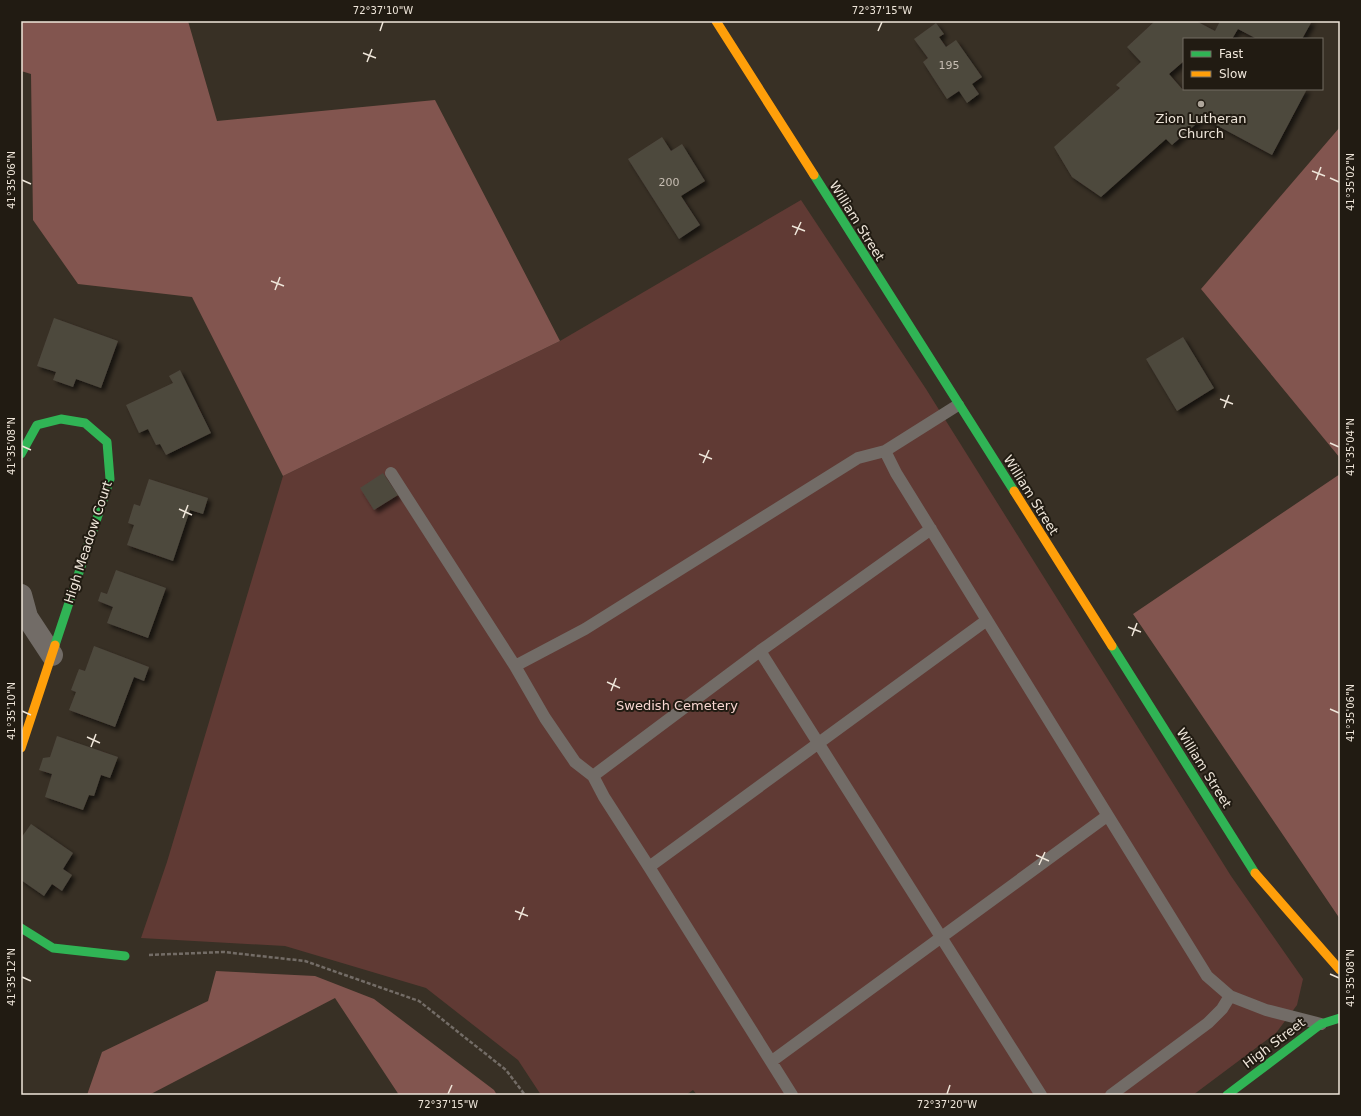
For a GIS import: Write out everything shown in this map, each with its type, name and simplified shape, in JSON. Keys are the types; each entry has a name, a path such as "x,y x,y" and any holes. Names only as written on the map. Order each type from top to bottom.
{"street":[{"name":"William Street","path":"716,21 1258,878 1340,970"},
{"name":"High Meadow Court","path":"21,454 37,425 60,419 85,423 107,442 110,479 21,748"},
{"path":"21,595 27,616 52,655"},
{"path":"21,928 54,948 125,956"},
{"name":"High Street","path":"1227,1095 1321,1024 1340,1018"}],"lane":[{"path":"515,666 585,629 858,458 885,451 958,405"},
{"path":"885,451 896,473 1207,976 1230,996 1266,1010 1321,1024"},
{"path":"391,472 515,666 545,718 575,762 593,776 604,797 650,867 792,1095"},
{"path":"593,776 760,651 931,530"},
{"path":"650,867 987,620"},
{"path":"760,651 1041,1095"},
{"path":"772,1061 1107,816"},
{"path":"1111,1095 1208,1023 1222,1009 1230,996"}],"path":[{"path":"125,956 224,952 305,962 419,1001 506,1070 525,1095"}],"green space":[{"name":"Swedish Cemetery","path":"801,200 926,389 1231,876 1303,979 1297,1005 1276,1033 1193,1095 697,1095 693,1090 686,1095 541,1095 518,1060 426,988 285,946 141,938 167,862 283,476 560,341"}],"shaded area":[{"path":"21,21 188,21 217,121 435,100 560,341 283,476 192,297 78,284 33,220 31,74 21,71"},
{"path":"1340,127 1340,458 1201,289"},
{"path":"1340,474 1340,919 1133,614"},
{"path":"216,971 315,976 374,999 494,1090 497,1095 399,1095 335,998 149,1095 87,1095 102,1052 208,1001"}],"building":[{"name":"Zion Lutheran Church","path":"1155,21 1196,21 1215,31 1220,21 1312,21 1303,38 1255,38 1238,29 1233,38 1183,38 1183,62 1169,74 1183,90 1306,90 1272,155 1203,118 1172,145 1166,139 1101,197 1072,177 1054,147 1120,88 1116,85 1141,62 1127,47"},
{"path":"936,23 944,34 939,37 946,47 956,40 982,77 972,84 979,94 967,103 959,91 947,99 923,62 928,58 914,39"},
{"path":"662,137 671,151 682,144 705,181 681,196 700,225 679,239 628,159"},
{"path":"54,318 118,341 101,388 76,379 73,387 53,380 56,372 37,366"},
{"path":"1183,337 1214,388 1177,411 1146,359"},
{"path":"180,370 211,433 166,455 160,444 156,445 148,429 139,433 126,405 173,383 169,376"},
{"path":"383,473 398,495 374,510 360,488"},
{"path":"149,479 208,498 203,514 190,510 173,561 127,545 134,525 128,523 134,504 140,506"},
{"path":"116,570 166,588 148,638 107,623 113,607 98,601 101,592 107,594"},
{"path":"94,646 149,667 144,681 134,677 115,727 69,710 76,692 71,690 79,669 85,671"},
{"path":"57,736 118,757 110,778 101,775 94,796 89,795 83,810 45,797 52,774 39,770 43,758 50,757"},
{"path":"31,824 73,853 63,869 72,875 62,891 52,884 44,896 21,880 21,838"}],"traffic: fast":[{"path":"814,175 1014,491"},
{"path":"21,454 37,425 61,419 85,423 107,442 110,479 55,645"},
{"path":"1112,646 1255,873"},
{"path":"21,928 53,948 125,956"},
{"path":"1227,1095 1321,1024 1340,1018"}],"traffic: slow":[{"path":"716,21 814,175"},
{"path":"1014,491 1112,646"},
{"path":"21,748 55,645"},
{"path":"1255,873 1340,970"}],"place":[{"name":"Zion Lutheran Church","path":"1201,104"}]}
